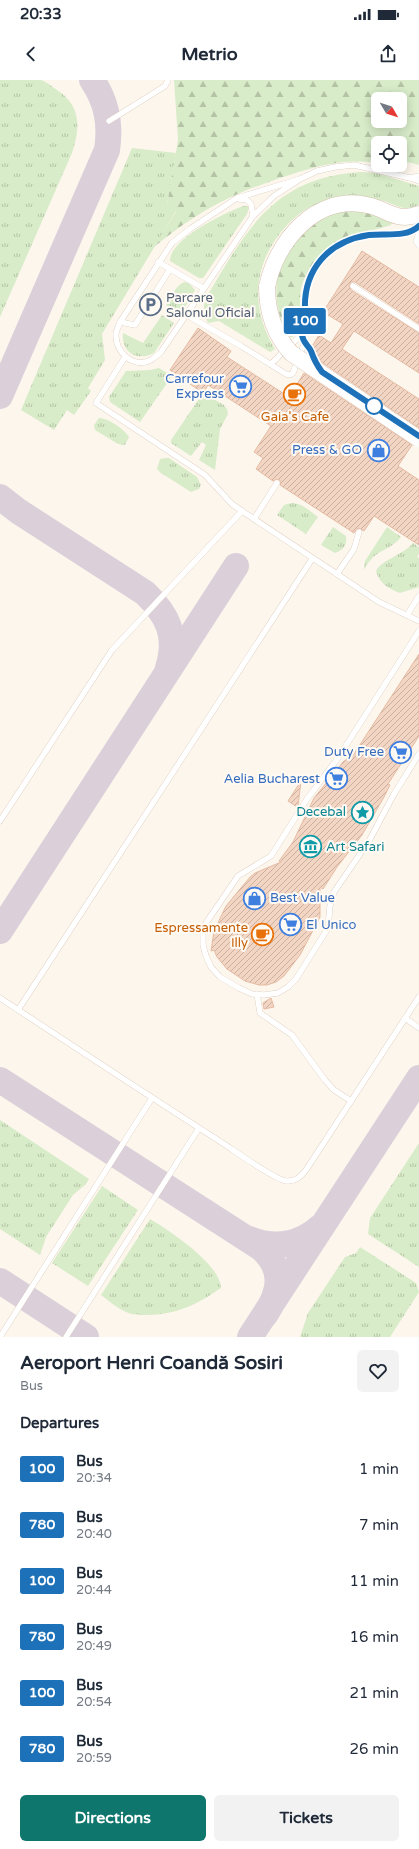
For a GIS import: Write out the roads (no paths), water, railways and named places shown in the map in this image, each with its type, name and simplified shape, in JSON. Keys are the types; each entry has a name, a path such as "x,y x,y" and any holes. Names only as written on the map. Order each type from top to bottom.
{"street":[{"path":"419,214 404,218 397,217 369,205 351,204 330,207 317,213 300,225 283,245 272,267 267,287 267,301 274,327 279,338 291,353 419,439"}],"lane":[{"path":"109,121 165,86 168,80"},
{"path":"300,179 237,198 190,229 172,243 158,262 120,322 116,332 116,341 120,352 129,360 140,362 150,360 161,352 252,216 274,196 300,179 317,171 335,166 354,165 419,181"},
{"path":"410,178 419,176"},
{"path":"237,198 247,200 251,204 252,216"},
{"path":"419,233 416,241 419,245"},
{"path":"158,262 203,288"},
{"path":"120,322 135,325 170,269"},
{"path":"353,286 419,329"},
{"path":"185,314 283,373 290,375 304,344"},
{"path":"270,364 276,361 287,347 296,342 302,334"},
{"path":"125,357 96,403 206,475 232,504 312,559 385,605 419,621"},
{"path":"254,519 277,483"},
{"path":"0,821 107,655 242,511"},
{"path":"337,574 354,549 359,532"},
{"path":"18,1010 312,559"},
{"path":"407,615 419,596"},
{"path":"419,632 338,758 307,799 271,856 238,876 206,923 203,934 203,945 211,967 220,977 239,988 258,994 278,993 288,988 296,979 328,928 330,906 334,892 369,841 394,794 419,754"},
{"path":"258,994 260,1013 292,1035 325,1080 334,1090 351,1101"},
{"path":"0,998 199,1128 277,1177 287,1181 301,1177 419,997"},
{"path":"405,1018 419,1028"},
{"path":"0,1337 152,1098"},
{"path":"66,1337 199,1128"}],"place":[{"name":"Parcare Salonul Oficial","path":"151,305"},
{"name":"Carrefour Express","path":"240,386"},
{"name":"Gaia's Cafe","path":"295,395"},
{"name":"Press & GO","path":"378,450"},
{"name":"Duty Free","path":"400,752"},
{"name":"Aelia Bucharest","path":"336,779"},
{"name":"Decebal","path":"362,812"},
{"name":"Art Safari","path":"311,847"},
{"name":"Best Value","path":"255,898"},
{"name":"El Unico","path":"290,925"},
{"name":"Espressamente Illy","path":"263,935"}]}
